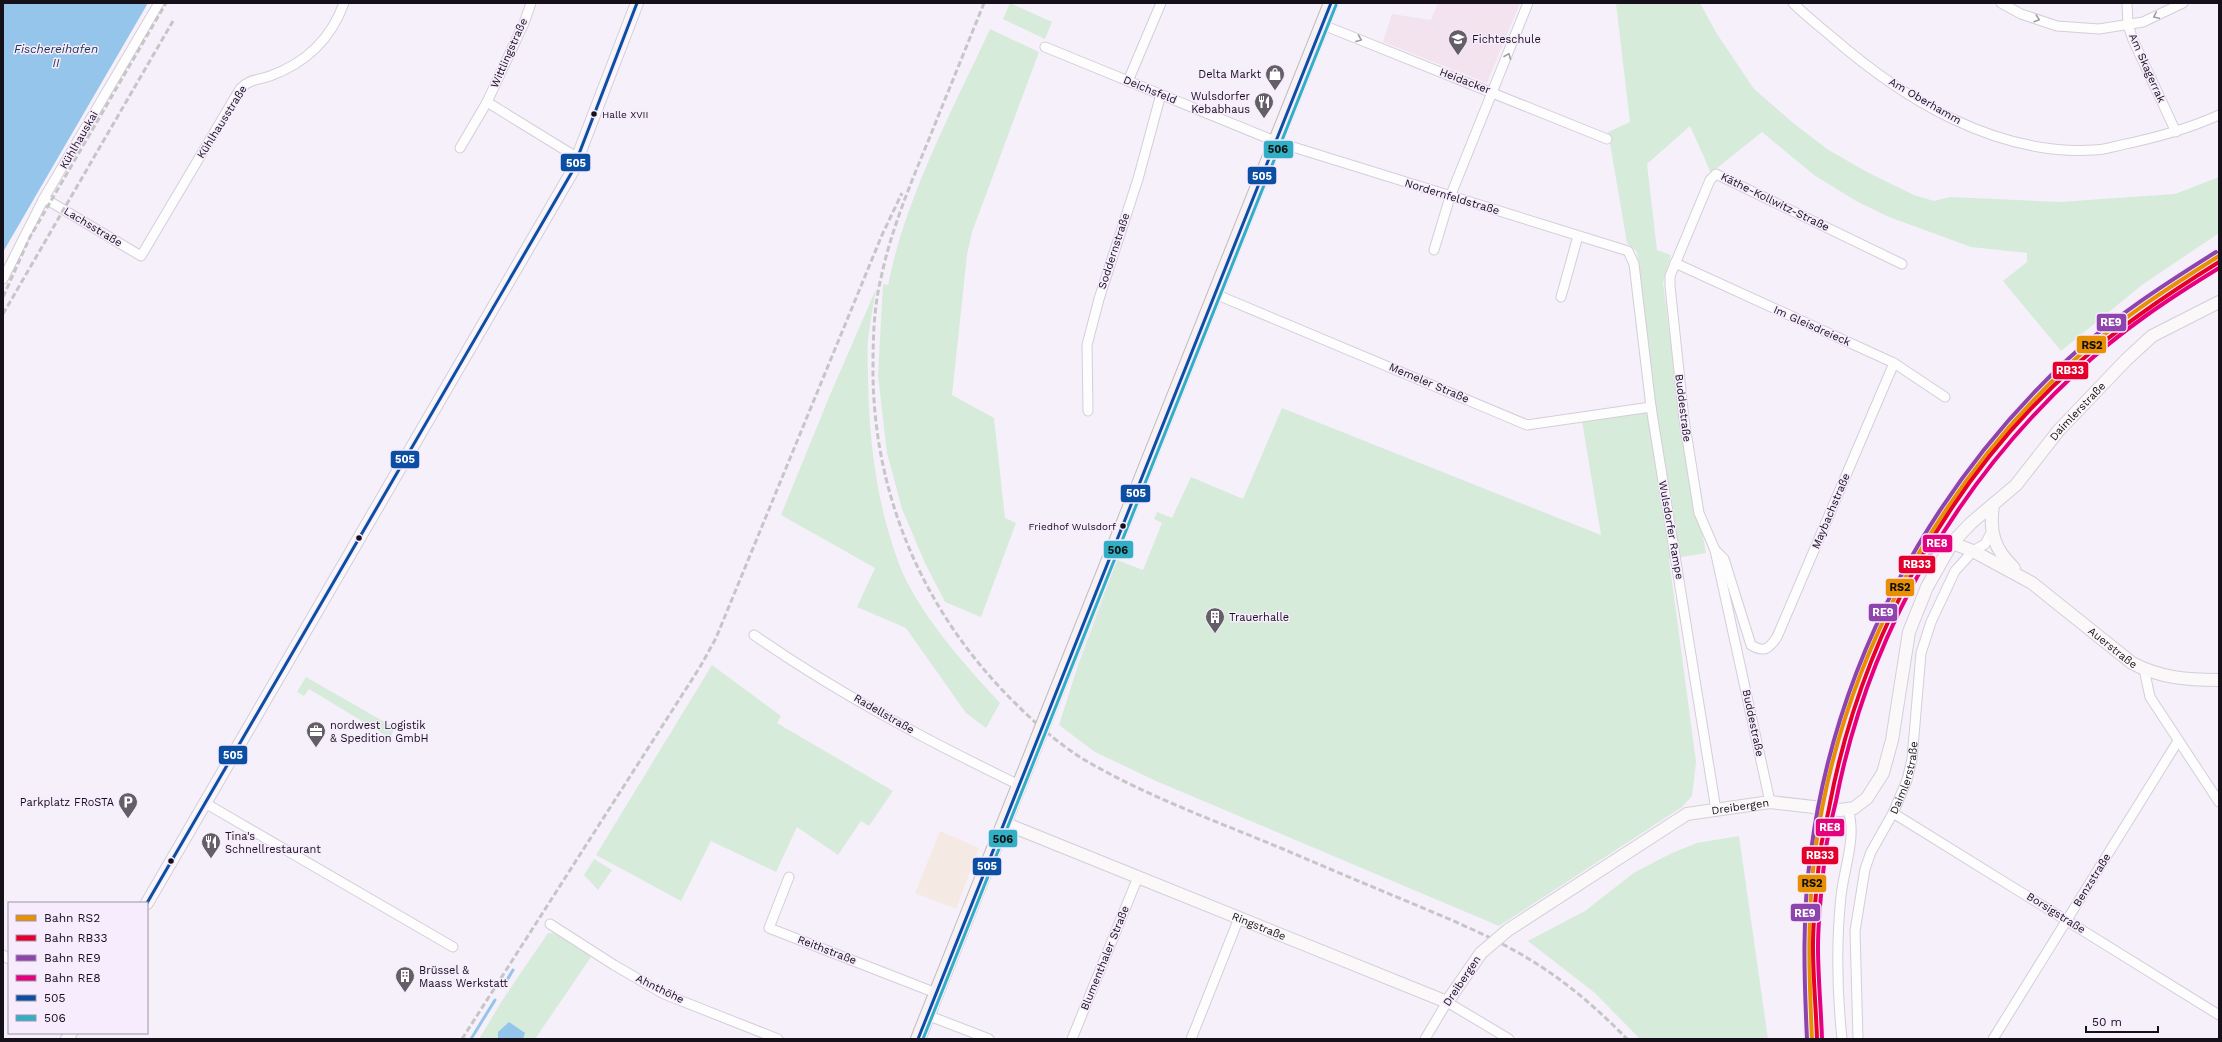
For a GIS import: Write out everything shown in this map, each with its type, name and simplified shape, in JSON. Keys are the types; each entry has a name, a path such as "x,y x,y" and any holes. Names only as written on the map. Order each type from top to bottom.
{"main road":[{"path":"918,1039 1277,142 1331,3"}],"street":[{"name":"Kühlhauskai","path":"3,279 44,198 159,3"},
{"name":"Kühlhausstraße","path":"141,256 240,89 245,83 286,70 311,53 334,27 344,3"},
{"name":"Wittlingstraße","path":"460,148 487,102 531,3"},
{"path":"147,902 561,192 578,158 637,3"},
{"path":"1128,81 1161,3"},
{"path":"1434,250 1450,197 1528,3"},
{"name":"Am Oberhamm","path":"1793,3 1848,52 1905,92 1956,120 1992,135 2031,145 2063,150 2096,150 2176,132 2219,115"},
{"path":"2001,3 2021,14 2057,26 2099,29 2143,22 2183,3"},
{"name":"Am Skagerrak","path":"2127,3 2128,25 2176,132"},
{"name":"Heidacker","path":"1323,25 1607,139"},
{"name":"Deichsfeld","path":"1045,46 1277,142"},
{"name":"Soddernstraße","path":"1088,411 1087,345 1099,299 1138,179 1161,94"},
{"name":"Wittlingstraße","path":"487,102 578,158"},
{"name":"Nordernfeldstraße","path":"1277,142 1450,197 1628,251"},
{"name":"Käthe-Kollwitz-Straße","path":"1675,264 1710,180 1716,174 1902,264"},
{"name":"Lachsstraße","path":"44,198 141,256"},
{"path":"1561,297 1578,236"},
{"name":"Wulsdorfer Rampe","path":"1628,251 1634,264 1651,407 1716,810"},
{"name":"Im Gleisdreieck","path":"1675,264 1894,363 1945,397"},
{"name":"Buddestraße","path":"1675,264 1670,286 1684,419 1699,513 1714,550 1770,802"},
{"name":"Memeler Straße","path":"1215,294 1527,425 1651,407"},
{"name":"Daimlerstraße","path":"1952,543 1971,523 2016,485 2059,430 2126,360 2152,336 2219,302"},
{"name":"Maybachstraße","path":"1759,650 1771,647 1777,637 1894,363"},
{"path":"1993,505 1992,531 1997,548 2005,560 2032,583"},
{"name":"Daimlerstraße","path":"1858,1039 1855,932 1865,868 1879,835 1893,813 1907,780 1912,759 1921,653 1931,622 1955,570 1973,551 1985,544 1992,531"},
{"name":"Dreibergen","path":"1425,1039 1447,1002 1481,953 1508,930 1687,814 1770,802 1832,810 1848,809 1854,808 1867,798 1883,773 1892,740 1909,632 1927,586 1952,543"},
{"name":"Auerstraße","path":"1952,543 1973,551 2032,583 2127,659 2144,669 2150,697 2219,802"},
{"name":"Buddestraße","path":"1714,550 1724,559 1752,645 1759,650"},
{"name":"Radellstraße","path":"754,635 890,719 1019,785"},
{"path":"2144,669 2179,679 2219,680"},
{"name":"Benzstraße","path":"1993,1039 2178,741"},
{"path":"205,803 452,947"},
{"path":"1842,1039 1837,973 1841,895 1852,834 1852,821 1848,809"},
{"name":"Borsigstraße","path":"1893,813 2219,1015"},
{"name":"Ringstraße","path":"1004,823 1447,1002 1509,1039"},
{"name":"Reithstraße","path":"789,877 769,928 936,993"},
{"name":"Blumenthaler Straße","path":"1072,1039 1138,877"},
{"path":"1191,1039 1239,918"},
{"name":"Ahnthöhe","path":"550,924 614,965 664,994 778,1039"},
{"path":"928,1015 989,1039"}],"shaded area":[{"name":"Fichteschule","path":"1438,3 1520,3 1487,83 1383,42 1392,14 1431,20"},
{"path":"940,831 979,848 956,909 915,893"}],"green space":[{"path":"1010,3 1052,22 1045,39 1003,19"},
{"name":"Friedhof Wulsdorf","path":"1616,3 1700,3 1717,34 1754,89 1792,122 1827,149 1867,172 1914,195 1934,201 1950,197 2059,202 2175,194 2219,177 2219,233 2142,285 2061,351 2003,281 2027,262 2027,253 1971,247 1889,217 1856,201 1814,175 1762,132 1711,173 1690,126 1647,164 1657,250 1671,255 1663,283 1681,421 1706,553 1669,559 1696,762 1692,796 1682,807 1499,926 1156,781 1095,752 1059,725 1077,668 1117,560 1143,570 1162,523 1154,519 1157,512 1172,518 1191,477 1243,499 1282,408 1601,535 1582,421 1656,410 1637,252 1627,243 1608,132 1630,122"},
{"path":"990,29 1039,52 972,232 967,255 952,395 994,418 1005,518 1016,523 981,617 945,602 925,563 902,509 887,453 878,376 883,284 888,285 896,252 918,187 946,122"},
{"path":"876,289 868,340 869,403 872,450 885,519 899,564 918,601 957,655 1000,703 986,728 966,713 906,628 857,607 875,568 781,515 830,395"},
{"path":"712,665 781,716 777,723 893,791 869,826 861,821 838,855 797,827 776,872 711,841 681,901 596,855"},
{"path":"306,677 395,728 390,738 309,689 304,696 297,692"},
{"path":"1739,836 1768,1039 1640,1039 1595,993 1528,941 1585,911 1635,872 1672,853 1697,843"},
{"path":"594,859 612,870 598,890 584,875"},
{"path":"548,933 554,933 566,938 591,957 535,1039 479,1039 505,996"}],"water":[{"name":"Fischereihafen II","path":"3,3 148,3 3,252"},
{"path":"509,1022 525,1033 523,1039 498,1039 498,1032"}],"waterway":[{"path":"504,985 513,970"},
{"path":"471,1039 495,1000"}],"railway":[{"path":"3,297 30,237 166,3"},
{"path":"984,3 902,208 885,260 875,311 873,366 875,413 882,459 893,504 909,548 929,590 953,629 982,667 1014,702 1049,734 1088,762 1159,798 1476,931 1507,946 1537,964 1573,990 1606,1018 1627,1039"},
{"path":"3,314 173,21"},
{"path":"462,1039 700,667 716,638 882,235 902,193"}],"rail line":[{"name":"RE9","path":"1807,1039 1805,968 1806,898 1811,851 1824,781 1842,713 1867,647 1897,583 1933,522 1973,464 2018,409 2068,359 2103,329 2158,289 2216,252"},
{"name":"RS2","path":"1812,1039 1810,968 1812,875 1828,783 1846,715 1871,649 1901,585 1936,525 1977,467 2022,413 2071,363 2106,333 2161,293 2219,256"},
{"name":"RB33","path":"1817,1039 1813,969 1813,935 1814,911 1823,835 1845,741 1864,680 1888,621 1917,564 1951,509 1988,458 2030,409 2076,365 2127,323 2219,262"},
{"name":"RE8","path":"1822,1039 1818,970 1818,935 1820,901 1827,841 1851,740 1870,680 1894,622 1923,566 1956,513 1993,463 2034,415 2078,371 2111,342 2164,303 2219,268"}],"transit line":[{"name":"505","path":"148,902 572,172 637,3"},
{"name":"505","path":"918,1039 1331,3"},
{"name":"506","path":"923,1039 1336,5"}],"place":[{"name":"Fichteschule","path":"1458,56"},
{"name":"Delta Markt","path":"1275,91"},
{"name":"Halle XVII","path":"594,114"},
{"name":"Wulsdorfer Kebabhaus","path":"1264,119"},
{"name":"Friedhof Wulsdorf","path":"1123,526"},
{"name":"Trauerhalle","path":"1215,634"},
{"name":"nordwest Logistik & Spedition GmbH","path":"316,748"},
{"name":"Parkplatz FRoSTA","path":"128,819"},
{"name":"Tina's Schnellrestaurant","path":"211,859"},
{"name":"Brüssel & Maass Werkstatt","path":"405,993"}]}
